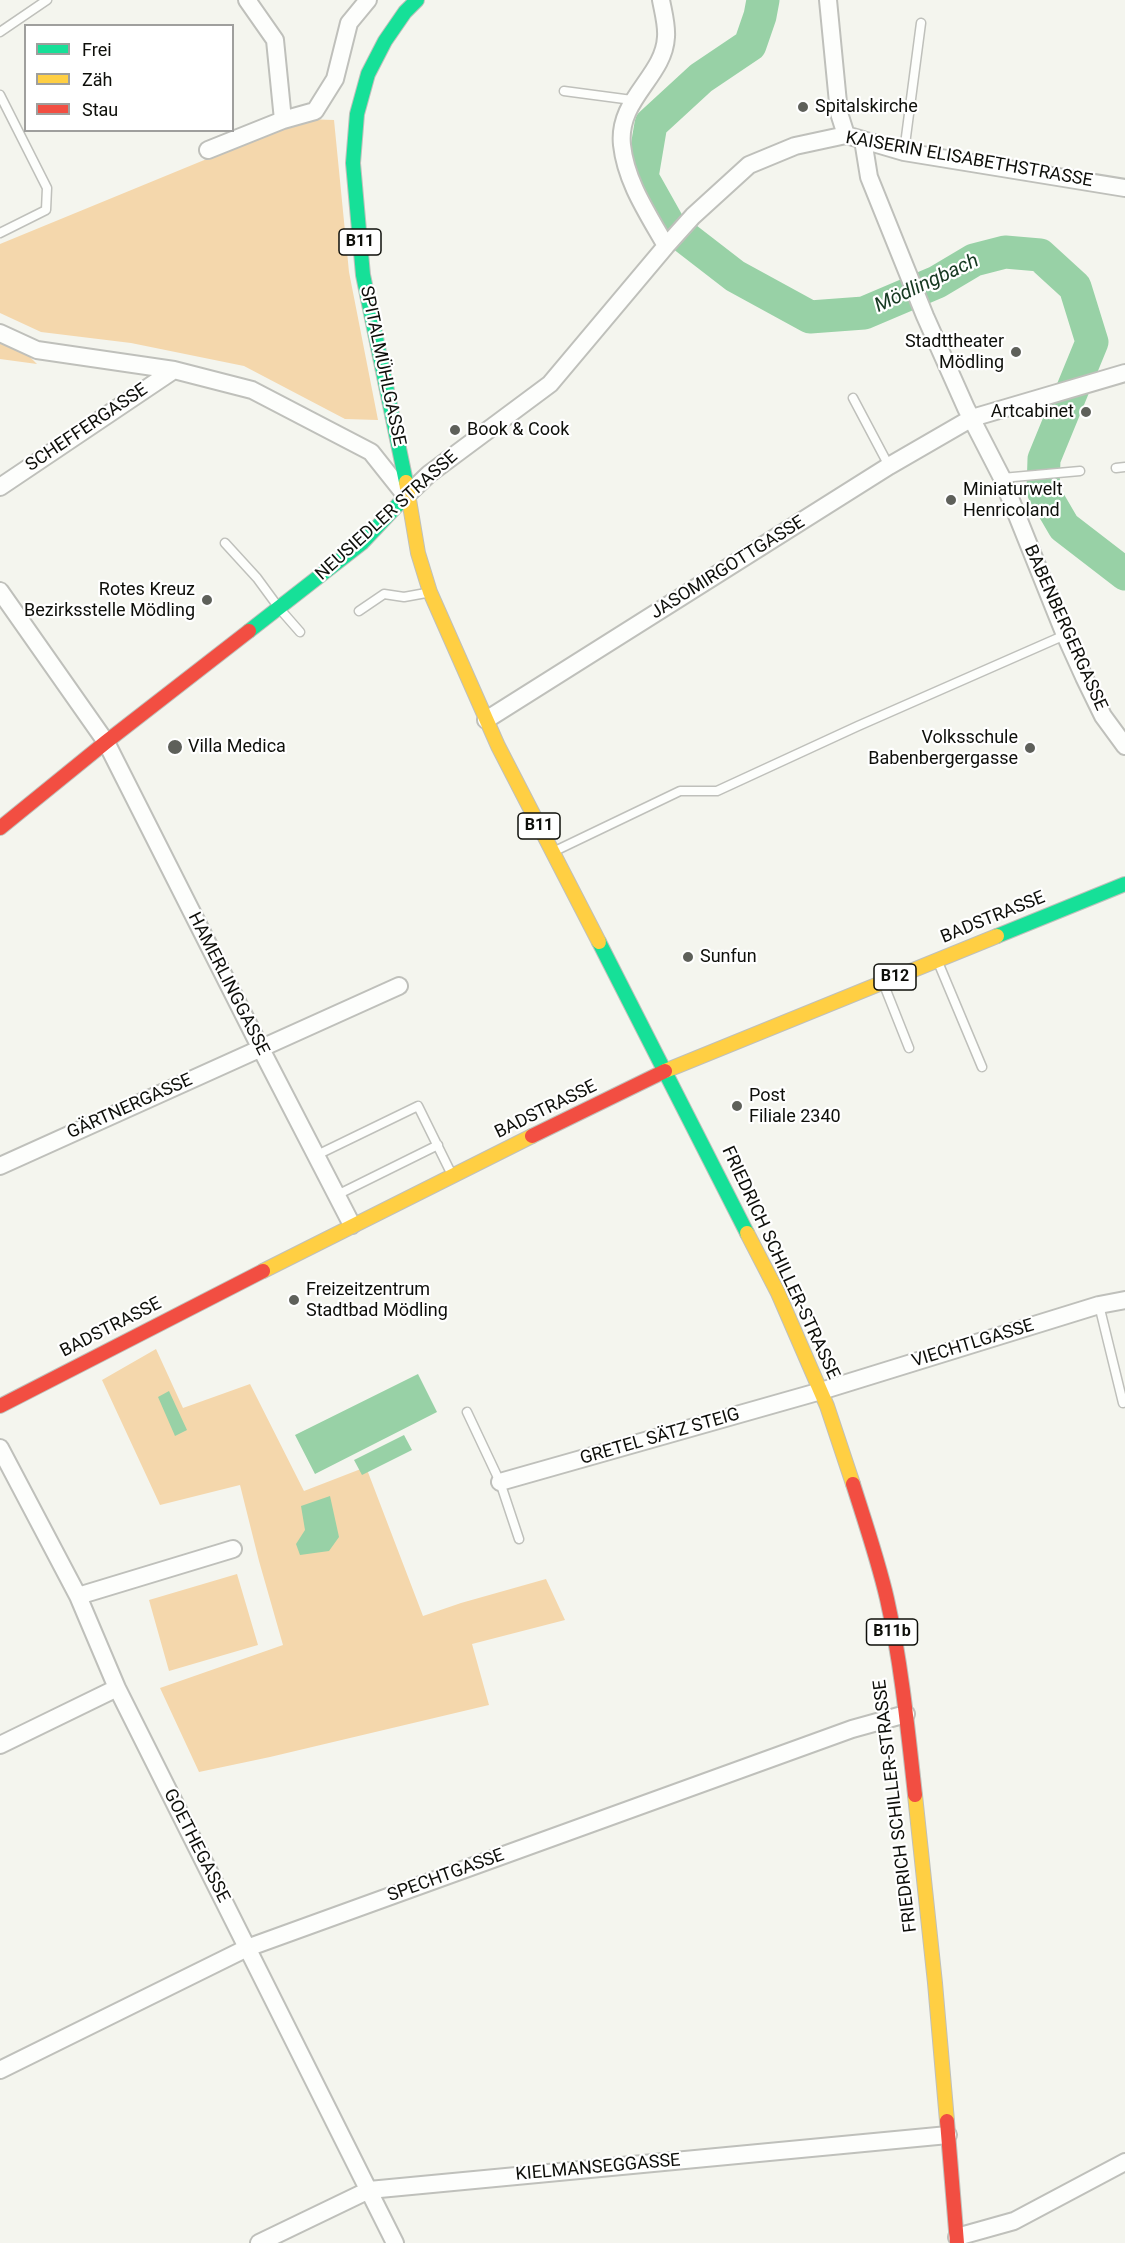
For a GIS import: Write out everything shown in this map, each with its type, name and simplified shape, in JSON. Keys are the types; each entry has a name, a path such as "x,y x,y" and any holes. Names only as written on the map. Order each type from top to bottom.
{"main road":[{"name":"SPITALMÜHLGASSE","path":"406,496 398,439 363,275 353,163 357,114 368,74 385,41 405,12 417,0"},
{"name":"FRIEDRICH SCHILLER-STRASSE","path":"406,496 418,553 430,592 486,720 754,1244 821,1391 874,1549 887,1600 906,1714 922,1852 957,2240"},
{"name":"NEUSIEDLER STRASSE","path":"0,828 106,742 362,543 406,496"},
{"name":"BADSTRASSE","path":"0,1406 352,1225 664,1071 1125,884"}],"street":[{"path":"247,0 274,40 283,120"},
{"path":"208,150 283,120 315,111 335,79 349,23 368,0"},
{"path":"661,0 666,37 659,61 632,100 625,116 622,144 630,181 668,243"},
{"path":"828,0 838,113 846,135"},
{"name":"KAISERIN ELISABETHSTRASSE","path":"693,216 749,165 795,146 846,135 904,152 1125,188"},
{"name":"BABENBERGERGASSE","path":"863,141 869,177 911,284 969,413 1002,478 1065,635 1103,716 1125,747"},
{"name":"NEUSIEDLER STRASSE","path":"406,496 429,474 550,384 693,216"},
{"path":"0,333 37,350 174,370 252,390 371,452 406,496"},
{"name":"SCHEFFERGASSE","path":"0,487 174,370"},
{"name":"JASOMIRGOTTGASSE","path":"486,720 889,466 969,413 1046,396 1125,373"},
{"name":"HAMERLINGGASSE","path":"0,591 106,742 352,1225"},
{"name":"GÄRTNERGASSE","path":"0,1166 399,986"},
{"name":"VIECHTLGASSE","path":"821,1391 1099,1305 1125,1300"},
{"name":"GRETEL SÄTZ STEIG","path":"500,1482 821,1391"},
{"name":"GOETHEGASSE","path":"0,1448 78,1596 117,1688 395,2243"},
{"path":"78,1596 233,1549"},
{"path":"0,1745 117,1688"},
{"name":"SPECHTGASSE","path":"0,2070 247,1948 852,1729 906,1714"},
{"name":"KIELMANSEGGASSE","path":"259,2243 369,2190 948,2135"},
{"path":"957,2240 1014,2221 1125,2162"}],"lane":[{"path":"0,32 46,0"},
{"path":"904,152 921,23"},
{"path":"564,91 632,100"},
{"path":"0,95 46,188 46,210 0,234"},
{"path":"853,398 889,466"},
{"path":"1002,478 1080,471"},
{"path":"225,543 257,578 300,632"},
{"path":"358,610 384,594 404,597 430,592"},
{"path":"553,853 680,791 717,791 827,739 1065,635"},
{"path":"937,960 982,1067"},
{"path":"883,982 909,1048"},
{"path":"317,1155 418,1106 453,1175"},
{"path":"337,1195 438,1145"},
{"path":"1099,1305 1123,1403"},
{"path":"467,1412 500,1482 519,1539"}],"shaded area":[{"path":"304,119 334,120 349,272 378,420 345,419 244,366 131,343 41,332 0,313 0,244"},
{"path":"0,343 26,353 37,364 0,359"},
{"path":"156,1349 183,1408 250,1384 304,1491 366,1467 423,1616 546,1579 565,1620 472,1644 489,1705 199,1772 160,1688 283,1645 240,1485 160,1505 102,1380"},
{"path":"418,1374 437,1412 315,1474 295,1435"},
{"path":"169,1391 187,1430 175,1436 158,1397"},
{"path":"404,1435 412,1450 362,1475 354,1460"},
{"path":"330,1496 339,1537 329,1551 300,1555 296,1544 305,1530 301,1506"},
{"path":"237,1574 258,1645 169,1671 149,1600"}],"waterway":[{"name":"Mödlingbach","path":"763,0 750,45 701,78 651,124 642,177 669,225 735,276 810,317 864,313 937,282 974,260 1005,252 1040,255 1075,287 1092,342 1044,459 1043,491 1064,527 1125,574"}],"traffic: fast":[{"path":"406,482 363,275 353,163 357,114 368,74 385,41 405,12 417,0"},
{"path":"249,631 362,543 406,496"},
{"path":"997,936 1125,884"},
{"path":"599,942 747,1233"}],"traffic: slow":[{"path":"406,482 418,553 430,592 498,746 599,942"},
{"path":"665,1071 997,936"},
{"path":"263,1271 532,1136"},
{"path":"747,1233 778,1293 827,1406 853,1484"},
{"path":"915,1795 947,2121"}],"traffic: jam":[{"path":"0,828 249,631"},
{"path":"532,1136 665,1071"},
{"path":"0,1406 263,1271"},
{"path":"853,1484 880,1570 892,1623 904,1696 915,1795"},
{"path":"947,2121 957,2243"}],"place":[{"name":"Spitalskirche","path":"803,107"},
{"name":"Stadttheater Mödling","path":"1016,352"},
{"name":"Artcabinet","path":"1086,412"},
{"name":"Book & Cook","path":"455,430"},
{"name":"Miniaturwelt Henricoland","path":"951,500"},
{"name":"Rotes Kreuz Bezirksstelle Mödling","path":"207,600"},
{"name":"Villa Medica","path":"175,747"},
{"name":"Volksschule Babenbergergasse","path":"1030,748"},
{"name":"Sunfun","path":"688,957"},
{"name":"Post Filiale 2340","path":"737,1106"},
{"name":"Freizeitzentrum Stadtbad Mödling","path":"294,1300"}]}
